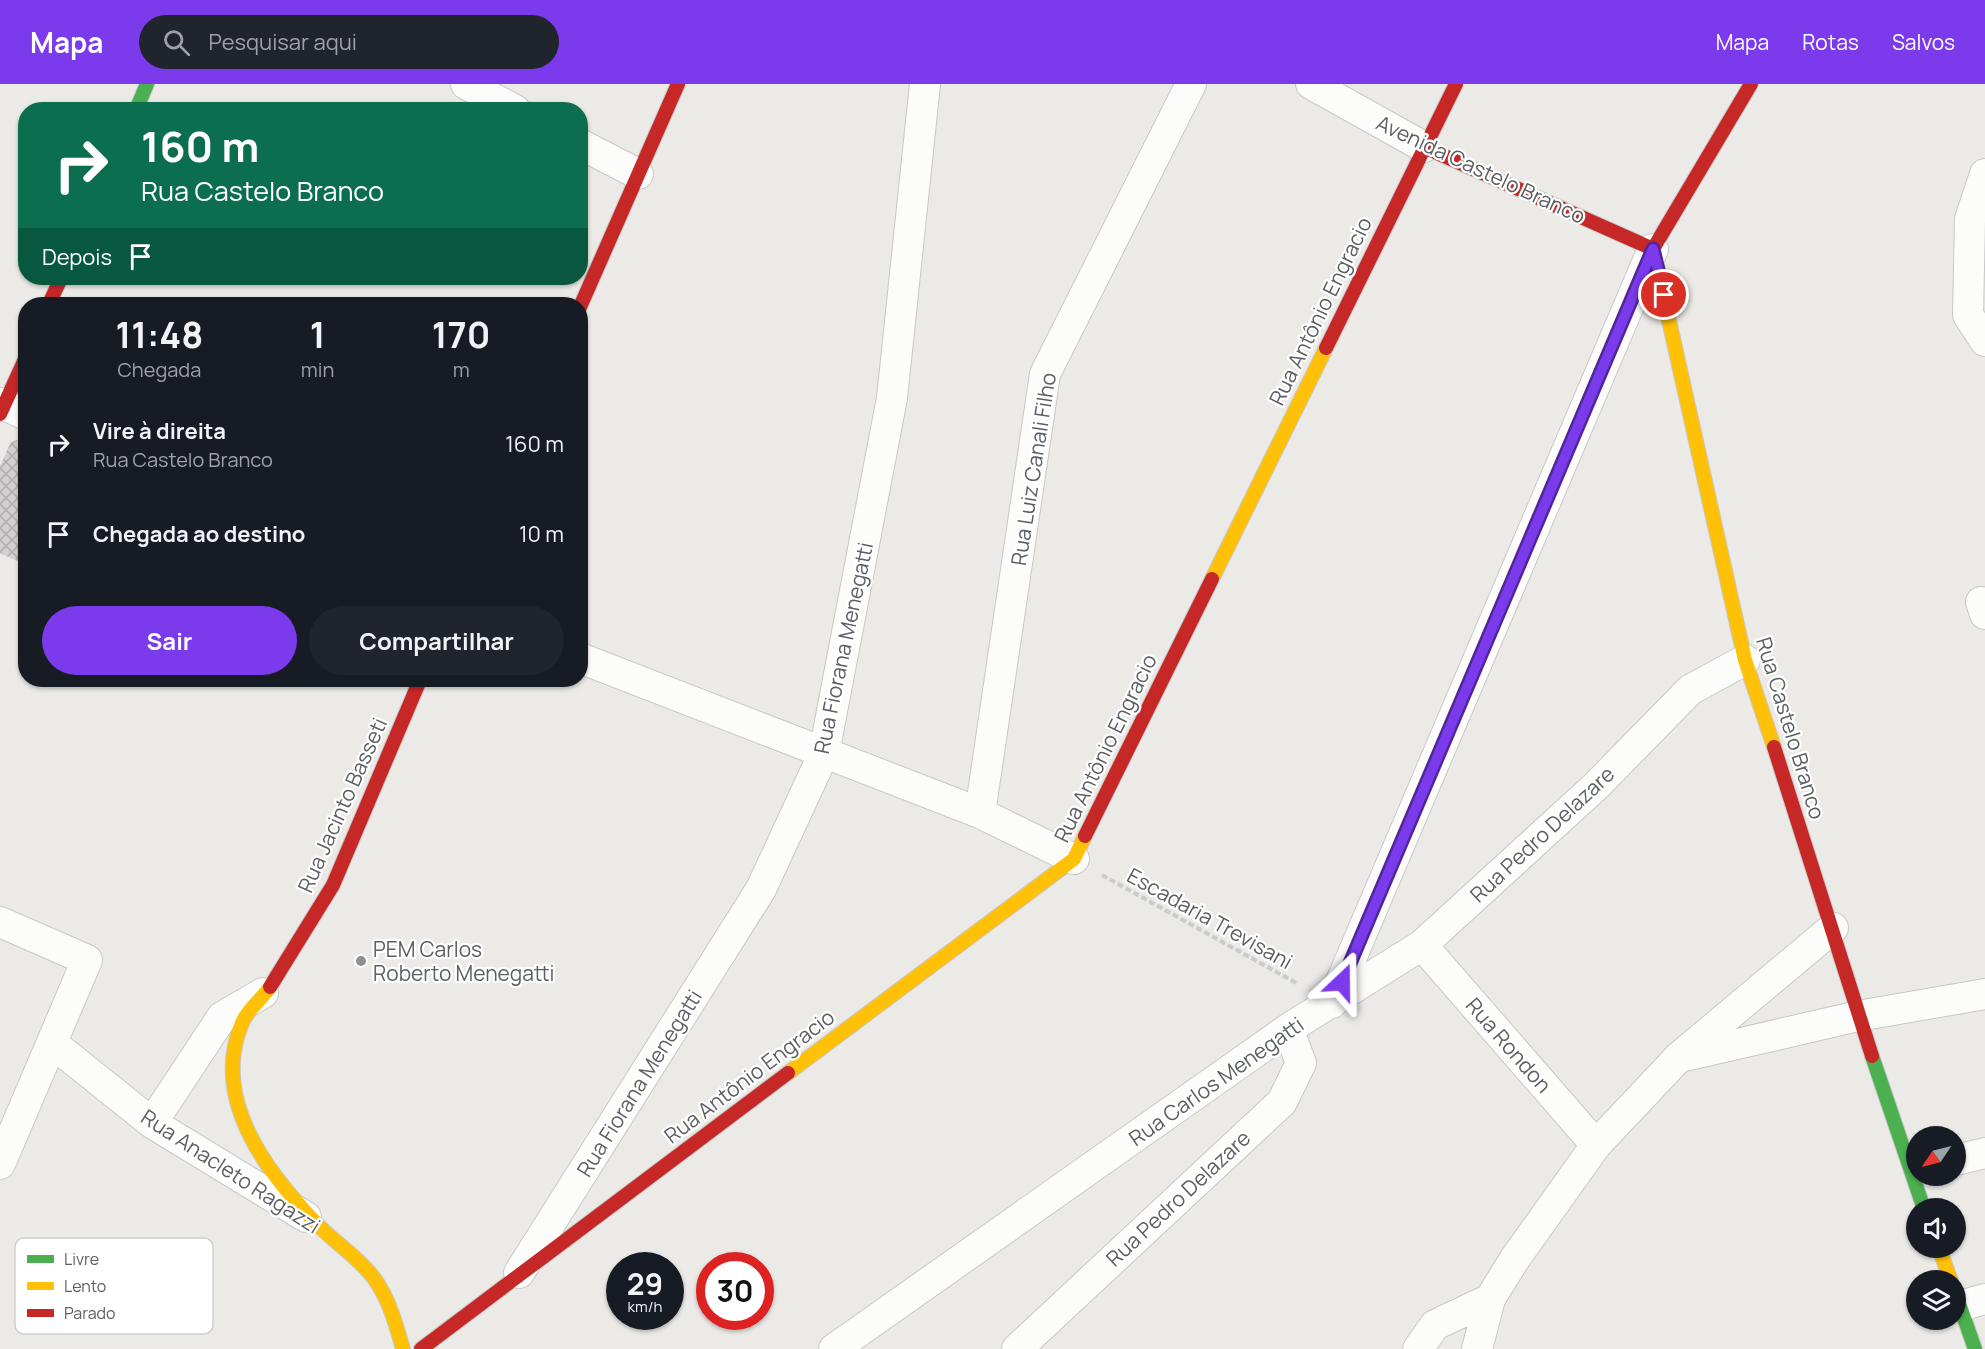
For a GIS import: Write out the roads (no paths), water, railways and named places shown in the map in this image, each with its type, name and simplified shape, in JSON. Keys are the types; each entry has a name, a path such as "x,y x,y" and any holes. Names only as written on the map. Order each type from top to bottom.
{"street":[{"path":"139,102 147,84"},
{"path":"466,84 500,102"},
{"path":"584,297 678,84"},
{"name":"Rua Fiorana Menegatti","path":"517,1276 761,890 824,753 892,399 924,84"},
{"name":"Rua Luiz Canali Filho","path":"980,813 1045,374 1191,84"},
{"name":"Avenida Castelo Branco","path":"1311,84 1424,147 1653,249"},
{"name":"Rua Antônio Engracio","path":"422,1349 1074,860 1456,84"},
{"path":"1332,1003 1653,249 1750,84"},
{"path":"588,148 638,174"},
{"path":"1983,180 1970,219 1968,315 1985,341"},
{"name":"Rua Castelo Branco","path":"1653,249 1745,660 1833,928 1858,1016 1906,1149"},
{"path":"7,409 18,379"},
{"name":"Rua Pedro Delazare","path":"1332,1003 1422,945 1596,786 1690,690 1745,660"},
{"path":"588,661 980,813 1074,860"},
{"name":"Rua Jacinto Basseti","path":"316,1223 261,1158 244,1129 231,1068 242,1022 268,990 333,885 417,687"},
{"path":"0,922 87,960 0,1164"},
{"path":"1478,1349 1490,1299 1514,1260 1596,1145 1679,1058 1833,928"},
{"name":"Rua Rondon","path":"1422,945 1596,1145"},
{"path":"152,1123 222,1017 268,990"},
{"path":"1679,1058 1858,1016 1985,994"},
{"name":"Rua Carlos Menegatti","path":"834,1349 1288,1029 1332,1003"},
{"name":"Rua Pedro Delazare","path":"1017,1349 1282,1102 1300,1063 1288,1029"},
{"name":"Rua Anacleto Ragazzi","path":"52,1043 152,1123 316,1223 375,1280 390,1306 403,1349"},
{"path":"1966,1158 1985,1153"},
{"path":"1418,1349 1435,1325 1490,1299"},
{"path":"1966,1308 1975,1349"}],"place":[{"name":"PEM Carlos Roberto Menegatti","path":"361,961"}]}
